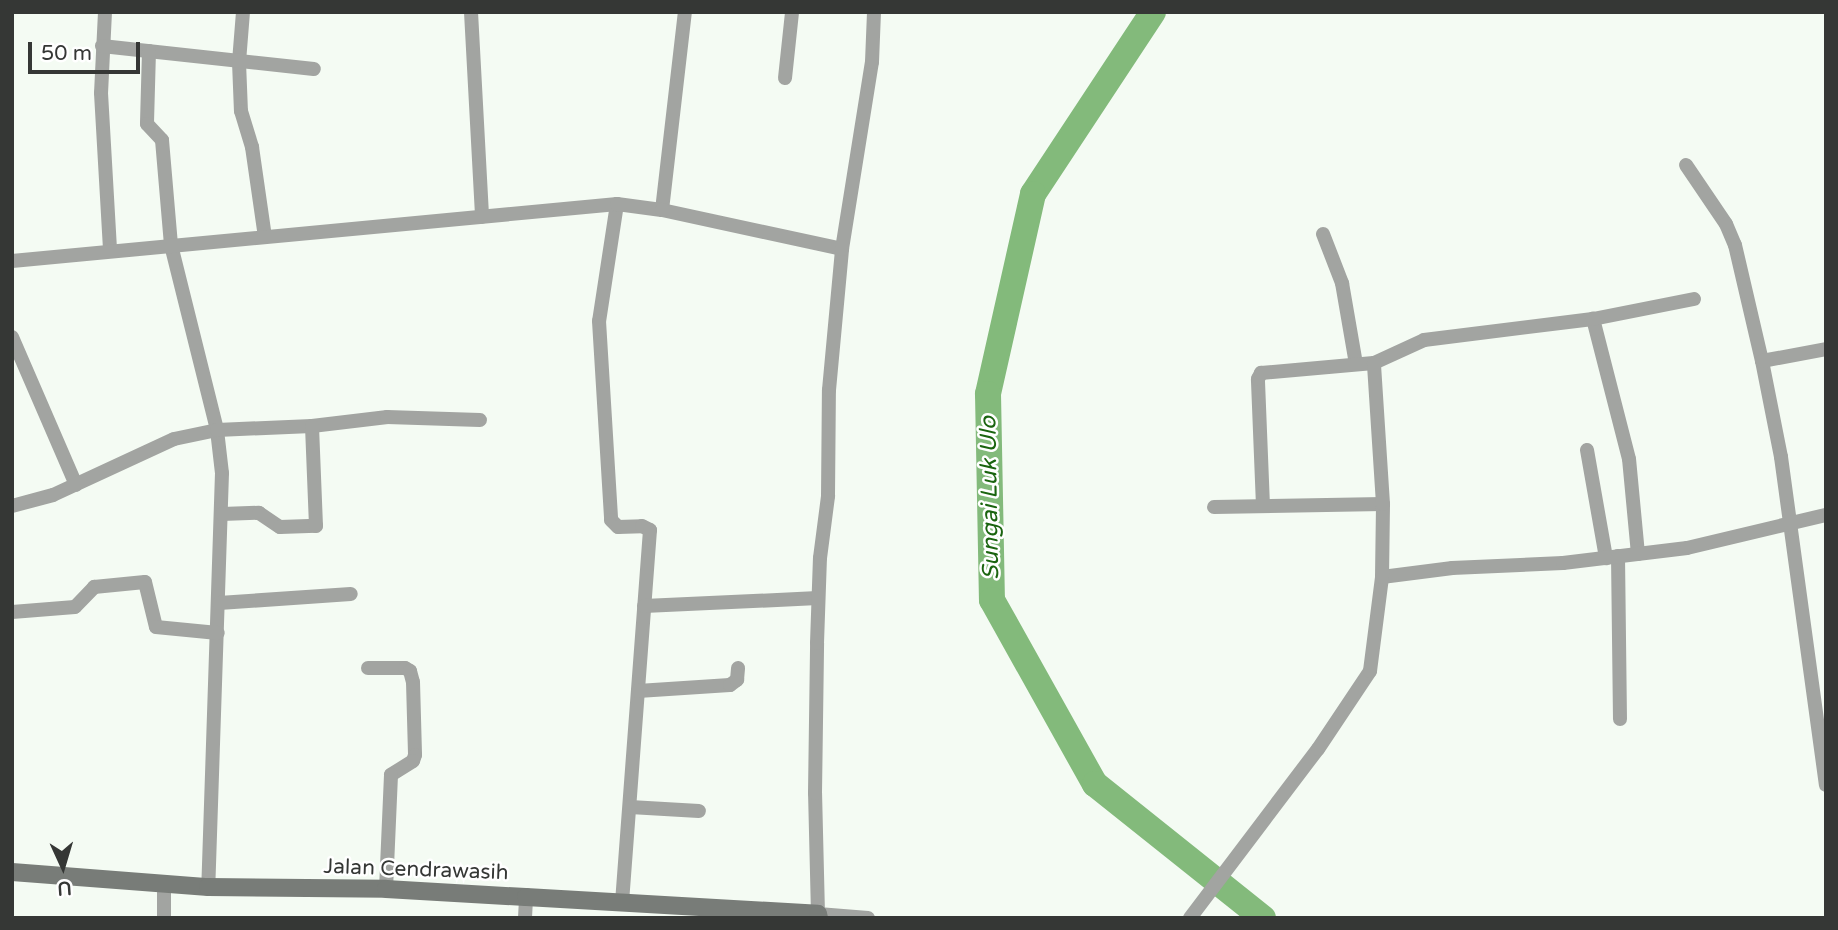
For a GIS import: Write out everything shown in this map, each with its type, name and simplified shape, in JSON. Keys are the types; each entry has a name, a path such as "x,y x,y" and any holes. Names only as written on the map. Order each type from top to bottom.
{"main road":[{"name":"Jalan Cendrawasih","path":"12,872 208,887 387,889 819,916"}],"street":[{"path":"105,12 101,93 110,250"},
{"path":"243,12 239,62 241,111 252,146 265,237"},
{"path":"471,12 482,217"},
{"path":"662,210 685,12 679,12"},
{"path":"785,78 792,12"},
{"path":"868,918 819,916 816,793 818,598 828,496 829,390 842,249 867,102 874,12"},
{"path":"102,46 314,69"},
{"path":"149,51 148,124 162,140 171,245 217,430 222,514 208,887"},
{"path":"1686,165 1726,224 1735,245 1762,361 1791,524 1826,785"},
{"path":"617,204 599,321 611,520 618,527 642,526 649,530 622,903"},
{"path":"12,261 617,204 662,210 842,249"},
{"path":"1323,234 1342,284 1356,364"},
{"path":"1263,506 1258,376 1266,371 1374,363 1424,340 1593,319 1694,299"},
{"path":"1593,319 1629,459 1639,554"},
{"path":"12,337 76,485"},
{"path":"1762,361 1826,349"},
{"path":"1189,918 1243,849 1366,680 1372,663 1382,577 1383,504 1374,363"},
{"path":"12,506 53,495 174,439 217,430 312,426 387,417 481,420"},
{"path":"222,514 259,513 280,527 316,526 312,426"},
{"path":"1587,450 1612,557 1620,719"},
{"path":"1214,507 1383,504"},
{"path":"1382,577 1452,568 1563,563 1687,548 1826,515"},
{"path":"12,612 75,607 94,587 145,582 156,627 218,633"},
{"path":"219,603 351,594"},
{"path":"644,606 818,598"},
{"path":"368,668 405,667 410,671 413,682 415,755 412,761 391,775 387,889"},
{"path":"638,691 730,685 737,680 738,668"},
{"path":"630,807 699,811"},
{"path":"164,884 164,918"},
{"path":"525,918 526,897"}],"waterway":[{"name":"Sungai Luk Ulo","path":"1153,12 1033,194 988,394 992,600 1095,784 1263,918"}]}
